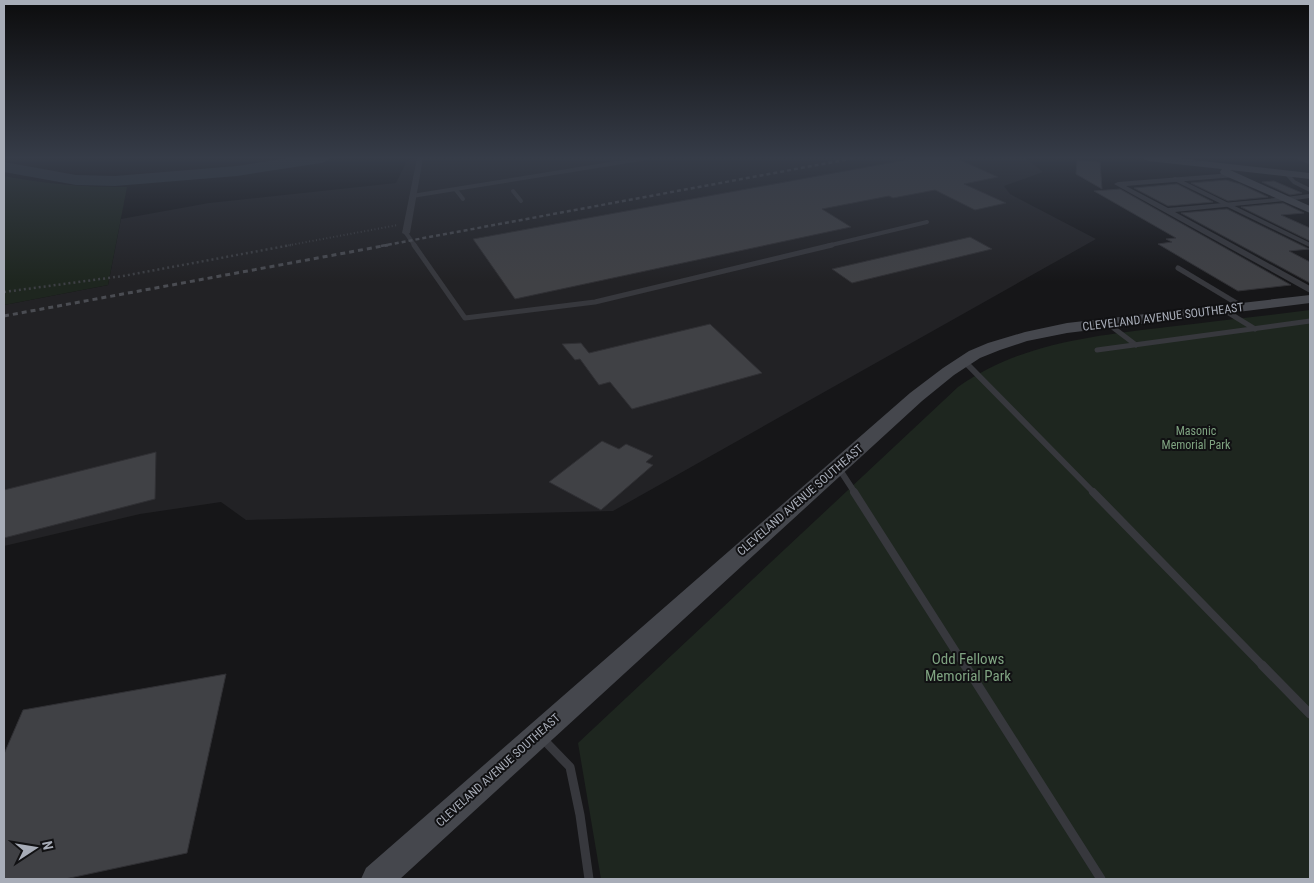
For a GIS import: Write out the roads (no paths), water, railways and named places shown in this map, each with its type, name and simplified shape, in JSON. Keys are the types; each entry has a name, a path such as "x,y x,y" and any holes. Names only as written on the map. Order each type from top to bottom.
{"main road":[{"path":"1284,199 1310,210"},
{"name":"CLEVELAND AVENUE SOUTHEAST","path":"377,879 916,397 984,350 1034,335 1067,328 1310,299"}],"street":[{"path":"406,233 411,199"},
{"path":"1145,199 1310,290"},
{"path":"1166,211 1282,199"}],"lane":[{"path":"1215,199 1310,245"},
{"path":"406,233 465,318 595,302 927,222"},
{"path":"1178,268 1233,308 1255,329"},
{"path":"1097,350 1310,321"},
{"path":"1107,323 1136,345"},
{"path":"965,362 1310,714"},
{"path":"838,466 1101,879"},
{"path":"538,734 570,768 580,815 589,879"}],"railway":[{"path":"381,246 633,199"},
{"path":"4,316 388,245"}],"park label":[{"name":"Masonic Memorial Park","path":"1196,438"},
{"name":"Odd Fellows Memorial Park","path":"968,668"}]}
